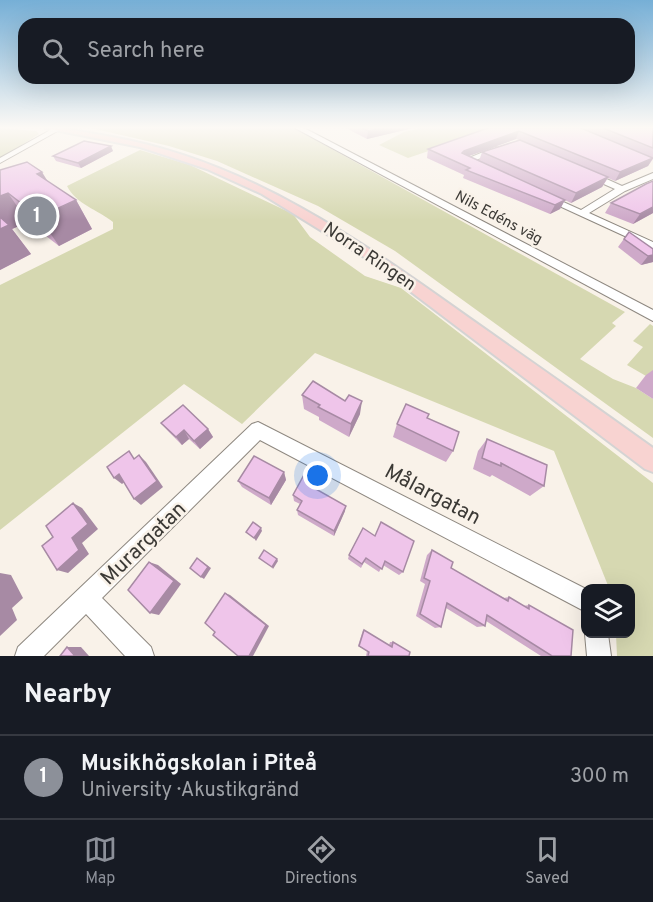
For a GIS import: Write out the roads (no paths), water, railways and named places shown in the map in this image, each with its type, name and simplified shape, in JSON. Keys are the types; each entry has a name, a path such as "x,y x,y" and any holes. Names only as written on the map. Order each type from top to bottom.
{"main road":[{"name":"Norra Ringen","path":"187,159 266,192 322,224 391,269 653,461"}],"street":[{"name":"Nils Edéns väg","path":"357,159 652,314"},
{"path":"470,164 481,159"},
{"path":"580,170 622,189"},
{"path":"581,214 622,189 653,177"},
{"path":"533,192 653,246"},
{"name":"Murargatan","path":"27,656 258,430"},
{"name":"Målargatan","path":"258,430 581,599"},
{"path":"86,598 142,656"},
{"path":"597,638 599,656"}],"place":[{"name":"Musikhögskolan i Piteå","path":"37,216"}]}
